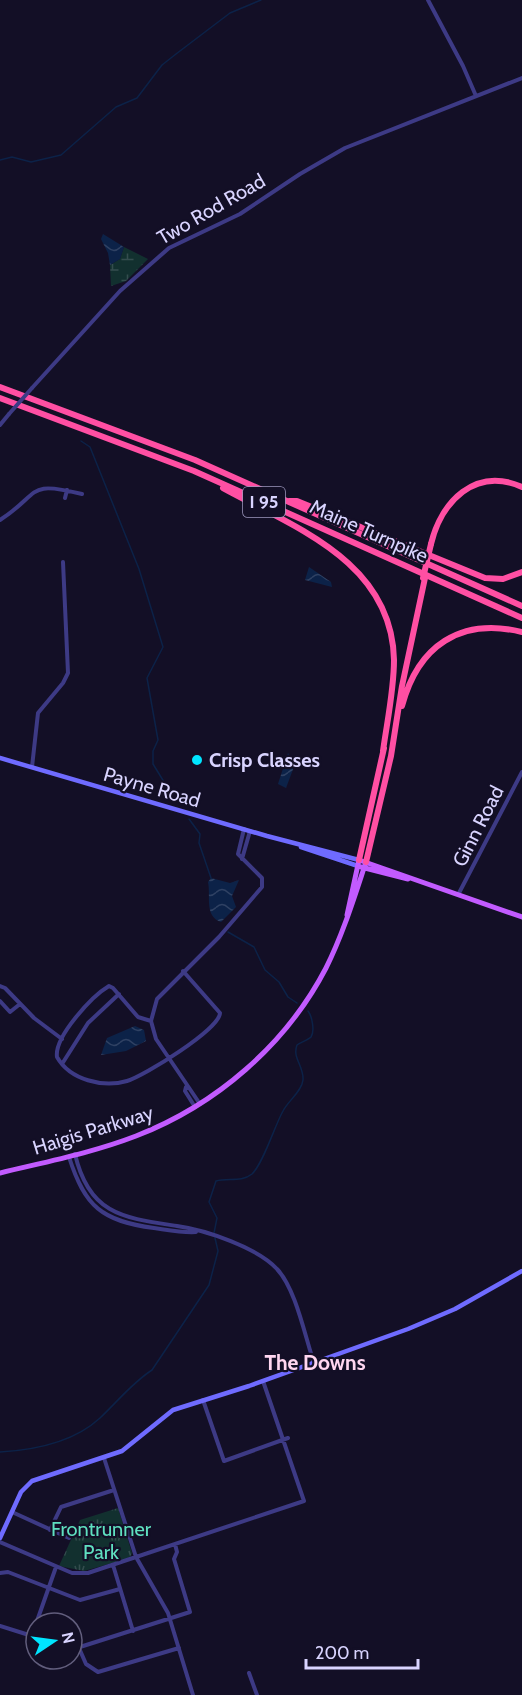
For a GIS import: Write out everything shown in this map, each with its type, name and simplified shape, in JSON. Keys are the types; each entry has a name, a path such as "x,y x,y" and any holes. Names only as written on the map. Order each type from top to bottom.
{"highway":[{"name":"Maine Turnpike","path":"0,387 195,460 522,606"},
{"name":"Maine Turnpike","path":"0,398 194,471 522,618"},
{"path":"194,471 330,547 353,566 368,583 384,612 394,653 393,678 383,751 362,864"},
{"path":"391,756 402,686 431,545 445,511 468,490 499,483 522,488"},
{"path":"285,500 297,501 485,578 503,579 522,572"},
{"path":"383,751 424,578"},
{"path":"362,864 407,688 415,671 432,650 454,635 471,629 498,627 522,632"}],"main road":[{"name":"Payne Road","path":"362,864 459,893 522,917"},
{"name":"Haigis Parkway","path":"0,1173 72,1155 141,1134 197,1105 242,1073 292,1020 326,968 347,917 346,909 362,864"}],"street":[{"path":"428,0 464,66 476,96"},
{"name":"Two Rod Road","path":"0,425 115,296 169,248 243,213 300,174 345,148 522,78"},
{"path":"0,520 37,489 51,486 82,494"},
{"path":"65,498 67,490"},
{"path":"32,767 38,713 63,683 68,673 63,562"},
{"name":"Payne Road","path":"0,758 362,864"},
{"name":"Ginn Road","path":"459,893 522,772"},
{"path":"197,1105 154,1035 151,1021 157,999 219,937 262,887 262,878 242,860 237,850 243,829"},
{"path":"242,860 250,831"},
{"path":"151,1021 138,1017 112,987 105,989 79,1013 62,1039 56,1054 62,1064 88,1081 120,1082 132,1079 202,1036 220,1016 218,1009 183,971"},
{"path":"0,987 6,988 36,1020 62,1039"},
{"path":"62,1064 88,1023 119,994"},
{"path":"0,1001 10,1012 20,1004"},
{"path":"72,1155 83,1181 107,1209 130,1219 202,1232 253,1252 279,1271 290,1291 314,1363"},
{"path":"263,1381 286,1439 304,1501 80,1574 56,1567 0,1540 22,1490 32,1481 104,1458 128,1447 172,1410 263,1381 444,1315 522,1271"},
{"path":"203,1400 224,1461 286,1439"},
{"path":"104,1458 136,1557 170,1619 193,1695"},
{"path":"50,1530 61,1507 114,1490"},
{"path":"12,1512 69,1539"},
{"path":"84,1646 190,1612 174,1559 177,1552 175,1544"},
{"path":"112,1565 133,1631"},
{"path":"40,1611 56,1567"},
{"path":"0,1573 8,1572 48,1590 80,1600 120,1589"},
{"path":"0,1626 24,1633"},
{"path":"84,1656 88,1666 101,1672 179,1648"},
{"path":"249,1673 257,1695"}],"green space":[{"path":"124,247 148,259 126,281 111,286 110,265 120,259"},
{"name":"Frontrunner Park","path":"118,1508 132,1553 130,1558 84,1571 59,1566 80,1520"}],"water":[{"path":"103,234 124,247 120,259 110,265 108,253 101,239"},
{"path":"309,567 331,582 332,587 305,580"},
{"path":"288,753 295,764 286,788 278,784"},
{"path":"211,878 230,883 239,880 232,896 236,907 221,922 212,915 210,910 208,882"},
{"path":"135,1026 144,1030 146,1041 126,1051 101,1055 107,1038"}],"waterway":[{"path":"0,160 12,157 31,162 61,155 116,107 137,98 162,65 176,54 230,13 261,0"},
{"path":"81,441 90,447 139,569 163,647 147,678 158,740 153,751 153,764 169,790"},
{"path":"181,800 191,805"},
{"path":"189,819 200,834 199,843 211,878"},
{"path":"228,932 254,947 265,970 279,982 288,997 297,1003"},
{"path":"214,1233 217,1218 209,1202 216,1181 239,1179 252,1174 260,1162 283,1111 302,1084 303,1075 296,1050 297,1045 310,1038 313,1031 308,1011"},
{"path":"0,1452 40,1447 78,1434 100,1418 132,1386 152,1370 209,1285 218,1251 215,1238"}],"place":[{"name":"Crisp Classes","path":"197,760"}],"district":[{"name":"The Downs","path":"315,1363"}]}
